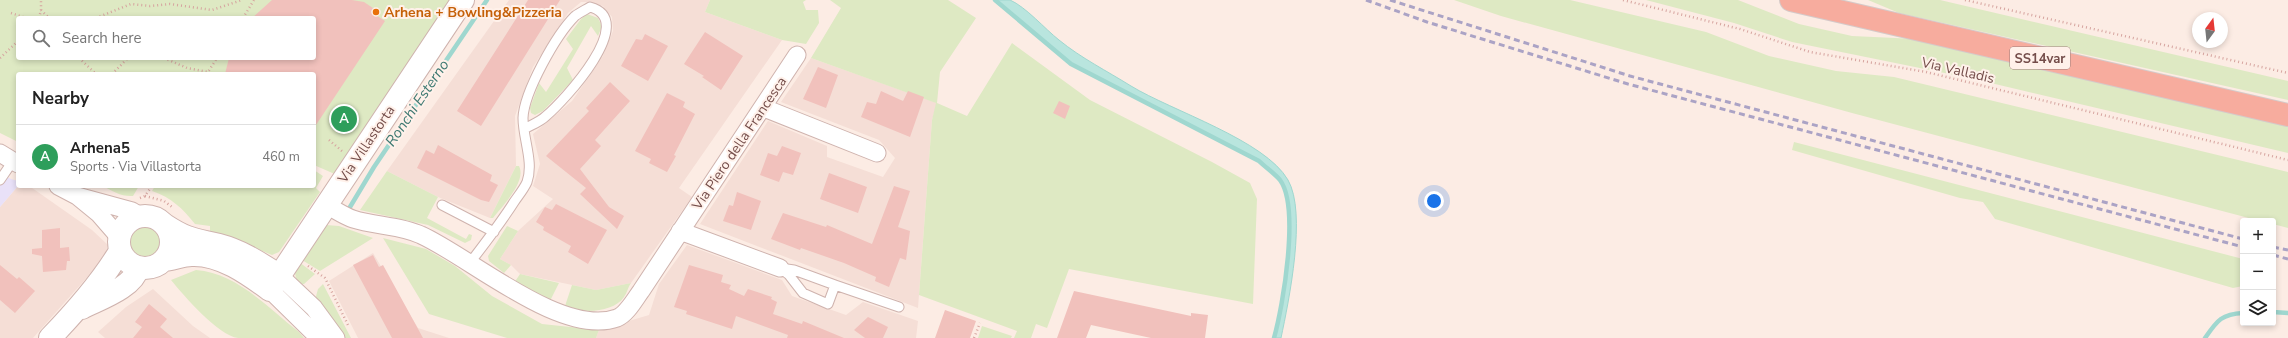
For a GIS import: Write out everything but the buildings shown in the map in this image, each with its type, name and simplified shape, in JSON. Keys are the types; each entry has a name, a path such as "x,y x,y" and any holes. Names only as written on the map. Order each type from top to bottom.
{"highway":[{"name":"SS14var","path":"1791,0 2288,115"}],"street":[{"name":"Via Villastorta","path":"275,283 326,204 463,0"},
{"name":"Via Piero della Francesca","path":"326,204 352,219 419,234 447,247 469,264 554,313 576,320 618,318 627,310 641,291 764,108 797,55"},
{"path":"764,108 877,153"},
{"path":"62,188 77,196 99,214 119,244 124,259 138,268 152,268 165,260 191,255 224,261 236,258 314,308 344,335"},
{"path":"77,196 132,211 142,206"},
{"path":"142,206 153,217 185,238 219,245 238,252 298,304 302,320 319,338"},
{"path":"50,338 77,310 111,266 126,224 142,206"},
{"path":"165,225 171,239 169,253 165,260"},
{"path":"680,231 780,268"},
{"path":"77,310 120,288 136,276 138,268"}],"lane":[{"path":"469,264 494,232 526,182 528,169 524,129 523,118 529,93 547,56 575,16 590,7 597,9 603,13 607,24 596,58 565,99 545,117 524,129"},
{"path":"0,180 10,159"},
{"path":"442,206 494,232"},
{"path":"780,268 789,275 803,293 828,304 835,285"},
{"path":"780,268 794,270 899,307"}],"path":[{"path":"40,16 42,10 41,0"},
{"path":"101,16 131,4 150,6 170,4 212,10 242,0"},
{"path":"244,16 254,0"},
{"name":"Via Valladis","path":"1623,0 1740,30 1810,52 1926,72 2288,160"},
{"path":"1965,0 2288,73"},
{"path":"42,10 47,16"},
{"path":"11,13 20,16"},
{"path":"0,58 16,43"},
{"path":"81,60 94,72"},
{"path":"114,72 126,60"},
{"path":"169,60 187,68 204,72"},
{"path":"209,72 215,60"},
{"path":"329,140 343,154"},
{"path":"142,206 151,188"},
{"path":"293,255 324,278 344,335"},
{"path":"974,338 980,323"}],"shaded area":[{"path":"509,0 710,0 705,12 782,40 679,188 692,197 631,283 596,290 520,274 511,265 500,259 518,231 553,199 533,186 540,164 533,134 572,101 603,56 613,31 612,17 603,6 588,2 581,2 568,13 533,67 515,116 516,166 490,218 438,197 387,171"},
{"path":"811,58 937,103 932,120 918,308 700,224 768,121 827,146 827,157 883,177 895,158 879,140 781,102"},
{"path":"0,172 16,180 16,188 0,207"},
{"path":"16,188 32,188 92,230 108,245 105,254 98,265 33,338 0,338 0,207"},
{"path":"687,245 782,280 792,296 846,315 863,302 918,321 916,338 596,338 599,330 649,315 659,284"},
{"path":"373,253 418,328 449,338 358,338 329,281"},
{"path":"153,289 193,326 210,338 105,338 98,332 126,307"}],"green space":[{"path":"0,0 454,0 337,175 316,166 316,72 16,72 16,141 0,133"},
{"path":"710,0 806,0 803,2 806,10 818,10 819,23 806,44 782,40 705,12"},
{"path":"830,0 948,0 976,18 940,72 937,103 967,116 1012,43 1090,100 1250,183 1257,199 1253,304 1069,269 1047,328 1036,324 1031,338 1014,338 1017,331 919,295 932,120 936,103 811,58 841,8"},
{"path":"1454,0 1570,0 1706,32 1769,56 1836,71 1894,77 2288,172 2288,228 2276,225 2276,218 2249,218 1852,113 1501,16"},
{"path":"1646,0 1738,0 1799,24 1852,36 1917,39 2288,124 2288,153 1974,79 1792,42 1734,23"},
{"path":"1868,0 1940,0 2288,81 2288,100 1899,13"},
{"path":"587,14 598,18 602,26 598,36 591,26 567,68 573,80 543,111 535,115 531,113 530,108 539,83 546,92 573,49 566,39 581,19"},
{"path":"1794,142 2240,258 2240,287 2233,288 1995,219 1983,202 1960,198 1792,150"},
{"path":"516,166 519,166 521,172 517,186 493,218 490,218"},
{"path":"316,171 323,176 316,188"},
{"path":"387,171 438,197 427,218 466,239 469,234 472,235 471,240 465,243 428,225 360,210"},
{"path":"107,188 138,188 133,196 125,196"},
{"path":"154,188 316,188 320,192 279,252 272,255 234,239 210,233 210,226 195,224 176,204 152,191"},
{"path":"326,225 339,226 373,238 320,271 302,260"},
{"path":"144,226 150,226 154,227 161,233 164,243 163,250 157,257 150,260 144,260 140,259 133,253 130,246 130,240 131,236 137,229"},
{"path":"507,226 518,231 500,259 511,265 504,273 489,261 488,256"},
{"path":"383,238 426,249 455,266 492,296 542,324 599,330 596,338 507,338 429,314"},
{"path":"299,262 315,274 304,284 298,284 295,275"},
{"path":"196,270 225,278 251,293 299,332 304,338 238,338 230,336 202,314 171,280"},
{"path":"520,274 559,283 550,301 514,283"},
{"path":"631,283 625,295 619,302 605,309 588,311 572,309 565,306 572,285 596,290"},
{"path":"323,284 351,338 342,338 315,300 318,289"},
{"path":"982,326 1012,336 1011,338 978,338"}],"water":[{"path":"995,0 1010,0 1016,3 1067,47 1085,59 1149,96 1239,139 1260,152 1276,166 1288,180 1293,195 1296,213 1295,257 1281,338 1274,338 1282,304 1288,257 1289,212 1286,193 1280,180 1259,161 1071,64"}],"waterway":[{"name":"Ronchi Esterno","path":"350,207 374,167 487,0"},
{"path":"995,0 1071,64 1259,161 1280,180 1286,193 1289,212 1289,233 1288,257 1282,304 1274,338"},
{"path":"2276,312 2288,313"},
{"path":"2205,338 2216,323 2224,317 2240,313"}],"railway":[{"path":"1366,0 1427,22 1628,84 2240,246"},
{"path":"1390,0 1630,76 2240,238"},
{"path":"2276,248 2288,250"},
{"path":"2276,256 2288,259"}],"place":[{"name":"Arhena + Bowling&Pizzeria","path":"376,12"},
{"name":"Arhena5","path":"344,119"}]}
